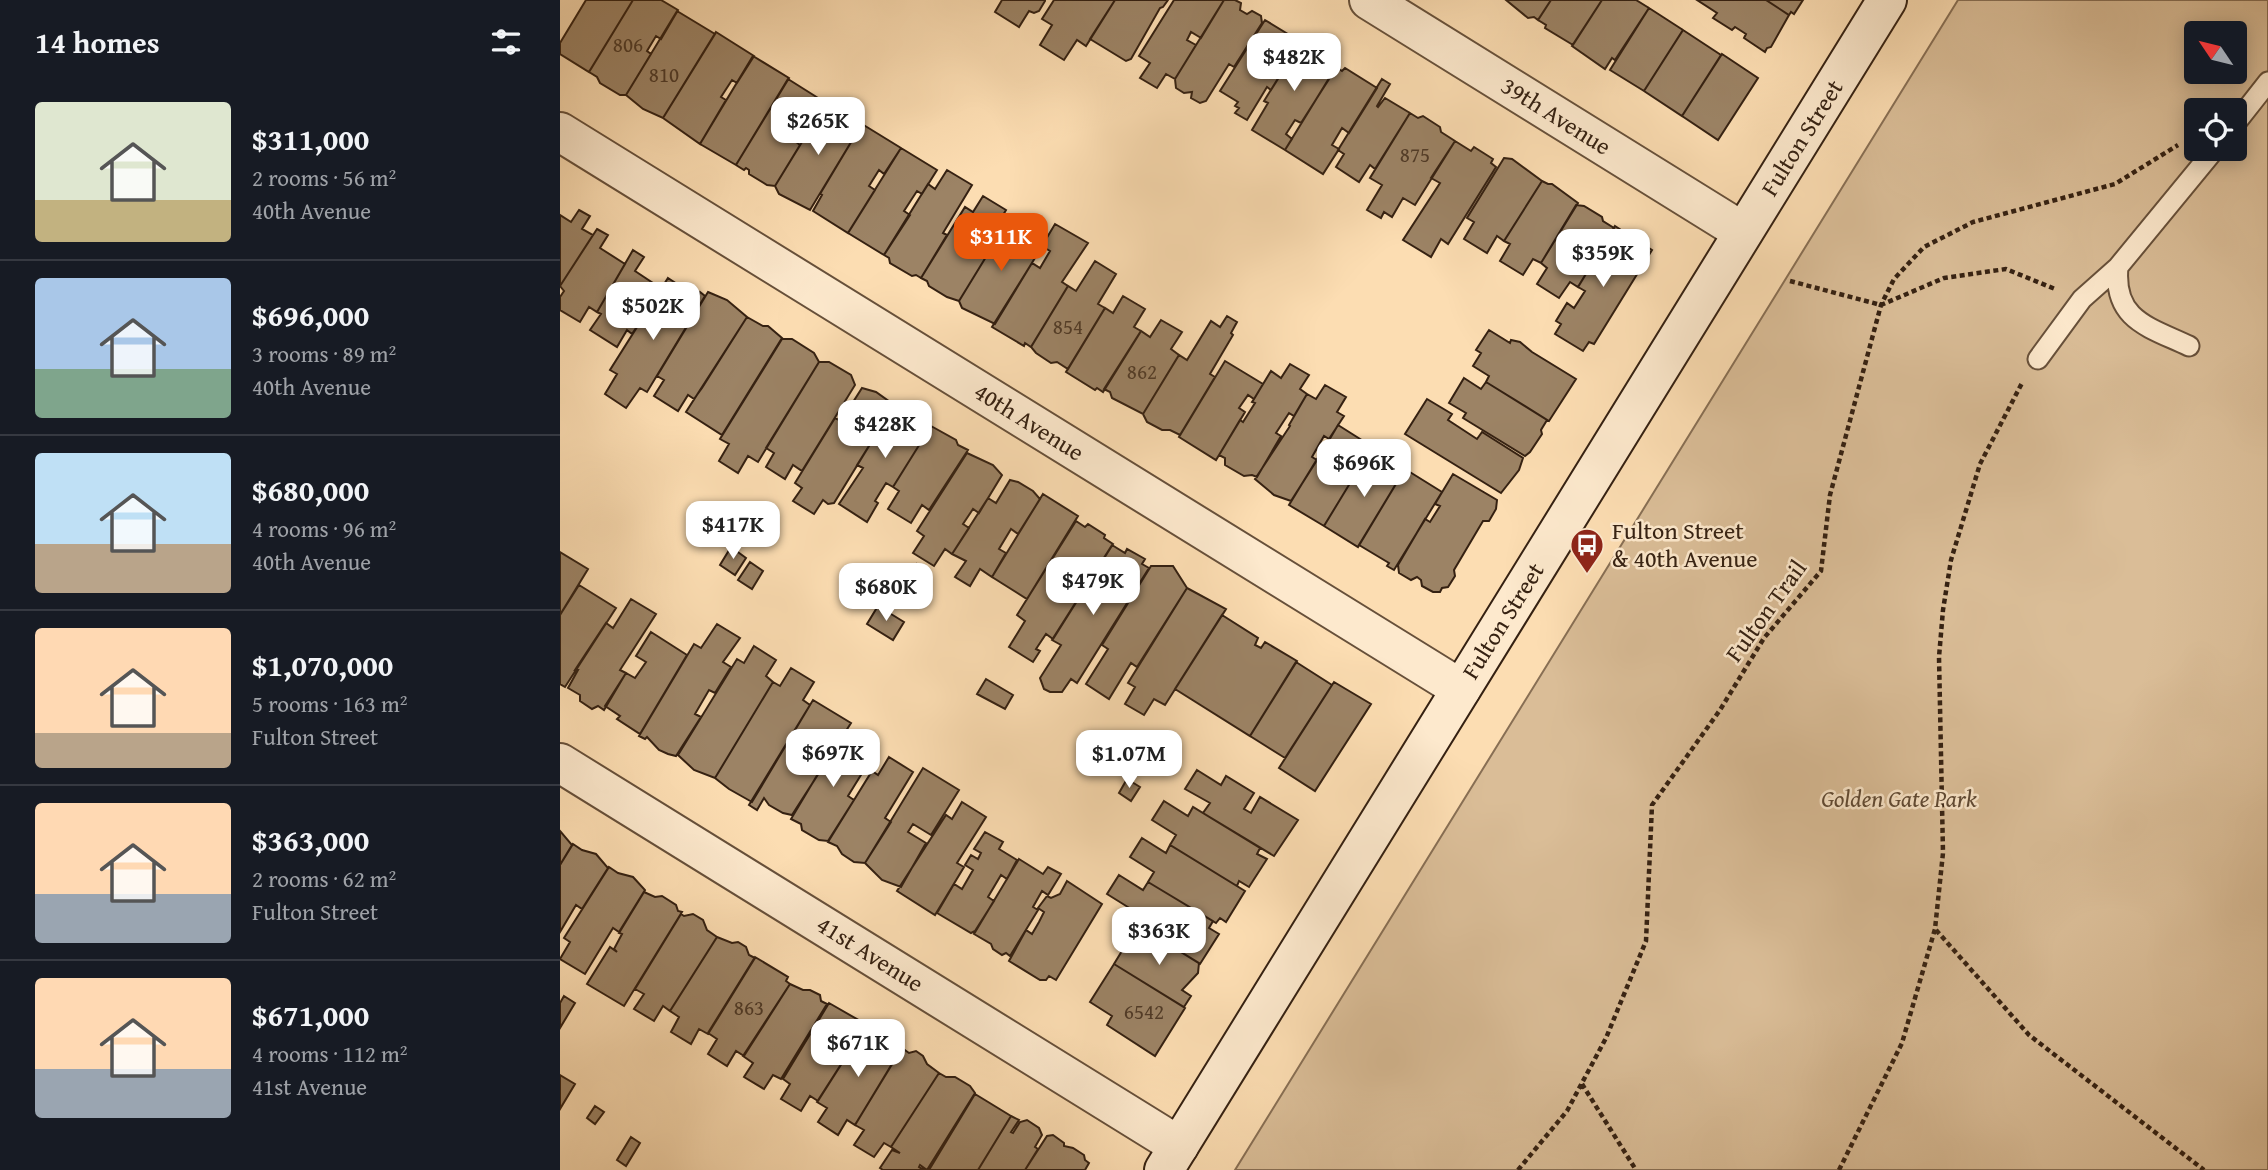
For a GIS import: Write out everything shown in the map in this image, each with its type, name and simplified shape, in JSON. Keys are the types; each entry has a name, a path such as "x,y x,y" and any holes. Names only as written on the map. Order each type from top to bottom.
{"street":[{"name":"39th Avenue","path":"1368,0 1743,232"},
{"name":"Fulton Street","path":"1172,1158 1887,0"},
{"name":"40th Avenue","path":"560,132 1461,689"},
{"name":"41st Avenue","path":"560,763 1172,1158"}],"lane":[{"path":"2247,109 2268,82"},
{"path":"2038,359 2082,299 2118,267 2205,161"},
{"path":"2118,267 2119,295 2125,309 2137,321 2189,346"}],"path":[{"name":"Fulton Trail","path":"1518,1170 1567,1111 1606,1038 1646,942 1653,805 1720,710 1764,638 1821,571 1830,495 1881,305 1894,279 1924,247 1973,222 2115,184 2184,142"},
{"path":"1790,281 1881,305 1944,278 2006,269 2082,299"},
{"path":"1839,1170 1902,1043 1936,929 1943,853 1939,657 1951,561 1980,464 2017,390 2038,359"},
{"path":"1936,929 2029,1035 2204,1170"},
{"path":"1581,1084 1636,1170"}],"green space":[{"name":"Golden Gate Park","path":"1958,0 2268,0 2268,1170 1235,1170"}],"building":[{"path":"586,0 633,0 589,72 560,54 560,43"},
{"path":"633,0 661,0 678,10 661,39 656,36 647,51 651,54 626,95 620,95 600,83 597,77 589,72"},
{"path":"1002,0 1045,1 1039,11 1029,11 1019,27 995,12"},
{"path":"1054,0 1115,0 1086,46 1077,40 1064,60 1040,45 1052,25 1042,19"},
{"path":"1115,0 1168,0 1160,8 1131,59 1126,61 1090,39"},
{"path":"1174,0 1224,0 1201,38 1191,32 1187,40 1196,45 1175,79 1166,74 1157,88 1140,78 1150,63 1139,56"},
{"path":"1224,0 1241,3 1240,10 1247,14 1252,11 1261,16 1262,23 1234,67 1229,64 1206,101 1200,103 1191,98 1192,92 1184,93 1176,88 1175,79"},
{"path":"1506,0 1551,0 1538,20 1534,17 1528,18"},
{"path":"1551,0 1602,0 1573,45 1545,28 1546,25 1538,20"},
{"path":"1602,0 1636,0 1649,8 1615,60 1612,58 1605,69 1572,46"},
{"path":"1697,0 1766,0 1789,15 1771,47 1765,52 1744,38 1746,34 1735,27 1732,30 1713,18 1717,13"},
{"path":"1766,0 1803,0 1794,14 1791,12 1789,15"},
{"path":"1649,8 1683,30 1644,91 1610,70"},
{"path":"677,11 715,34 663,118 643,109 626,95"},
{"path":"1265,20 1301,42 1271,90 1267,87 1247,120 1235,113 1239,108 1235,106 1238,102 1220,91"},
{"path":"1683,30 1721,55 1682,116 1644,91"},
{"path":"716,32 754,56 737,83 732,80 721,97 726,100 700,144 663,118"},
{"path":"1305,35 1317,42 1313,49 1338,65 1301,123 1295,120 1286,134 1292,139 1285,150 1252,130 1268,103 1264,101"},
{"path":"1722,54 1758,78 1718,140 1682,116"},
{"path":"753,56 789,78 736,165 700,144"},
{"path":"1336,67 1342,71 1345,68 1377,88 1349,133 1342,128 1332,145 1339,149 1323,174 1285,150"},
{"path":"788,79 826,103 810,128 805,124 795,141 800,145 775,186 767,185 749,174 746,168 744,170 736,165"},
{"path":"1382,79 1390,84 1377,106 1385,98 1410,113 1375,169 1370,165 1359,182 1336,167 1344,154 1338,150"},
{"path":"826,103 862,124 810,210 779,194 775,186"},
{"path":"1410,113 1418,118 1423,116 1455,141 1415,205 1403,198 1392,217 1384,212 1381,218 1367,210 1382,185 1370,178"},
{"path":"862,124 901,148 884,174 879,170 869,186 875,190 848,233 813,211 822,195 820,194"},
{"path":"1455,141 1471,151 1474,147 1493,159 1491,163 1496,167 1448,244 1441,239 1431,257 1403,240 1440,183 1431,178"},
{"path":"901,148 937,170 922,194 917,191 904,211 910,215 884,255 848,233"},
{"path":"1504,158 1512,159 1542,181 1504,241 1497,236 1487,253 1464,239 1474,222 1467,218"},
{"path":"947,170 972,185 943,233 947,235 921,278 912,276 890,263 889,258 884,255 928,184 935,189"},
{"path":"1542,181 1552,184 1578,203 1541,263 1533,259 1523,275 1500,261 1510,244 1504,241"},
{"path":"983,196 1006,210 980,254 986,257 959,301 947,297 921,278 965,207 973,212"},
{"path":"1576,205 1584,206 1614,228 1578,287 1570,282 1559,298 1537,284 1547,268 1541,263"},
{"path":"579,210 590,216 582,229 593,235 560,286 560,215 571,222"},
{"path":"1008,221 1044,243 995,324 962,308 959,301"},
{"path":"1055,224 1088,243 1062,282 1068,286 1031,347 1025,343 1024,346 992,327 1032,263 1040,268 1050,251 1042,246"},
{"path":"1615,226 1652,250 1594,344 1589,342 1583,351 1555,334 1561,324 1556,321 1567,303 1574,308 1585,291 1578,287"},
{"path":"597,229 608,235 600,248 625,264 597,312 589,307 580,322 560,310 560,297 564,291 560,286"},
{"path":"633,250 644,257 635,271 662,289 632,334 627,330 617,347 590,330 601,314 597,312"},
{"path":"1095,261 1116,274 1098,304 1105,308 1068,369 1057,362 1051,363 1031,347 1068,286 1076,291"},
{"path":"668,278 697,297 700,292 705,296 647,392 640,388 626,408 605,394 617,374 610,370"},
{"path":"708,292 727,300 747,317 694,399 688,395 678,411 654,396 664,380 657,376"},
{"path":"1123,296 1145,309 1134,327 1141,331 1103,392 1097,388 1095,390 1066,372 1105,308 1113,313"},
{"path":"1227,316 1237,322 1231,333 1233,335 1210,374 1215,377 1180,435 1147,422 1143,414 1179,355 1187,360 1211,321 1220,327"},
{"path":"747,317 768,326 782,338 722,435 686,412"},
{"path":"1161,320 1182,332 1171,349 1179,355 1143,414 1112,398 1110,392 1104,389 1141,331 1150,337"},
{"path":"1489,330 1510,343 1511,340 1520,342 1576,379 1549,421 1486,382 1489,376 1473,366 1481,353 1476,350"},
{"path":"782,339 792,339 814,353 819,362 758,462 748,456 738,473 719,461 729,444 720,439"},
{"path":"1225,361 1263,384 1254,399 1248,395 1239,408 1245,412 1216,460 1179,437"},
{"path":"819,362 829,362 851,375 855,385 802,471 793,465 785,479 766,467 774,453 766,448"},
{"path":"1290,364 1309,375 1300,389 1307,394 1294,416 1289,413 1276,433 1281,436 1257,477 1244,476 1225,465 1225,458 1219,455 1240,420 1243,422 1255,403 1252,402 1271,371 1281,378"},
{"path":"1464,378 1481,389 1486,382 1547,420 1541,430 1542,434 1530,452 1525,456 1463,418 1466,413 1449,403"},
{"path":"1325,385 1346,397 1337,412 1344,416 1329,439 1324,436 1312,457 1317,460 1291,501 1274,495 1255,479 1290,426 1307,394 1316,399"},
{"path":"862,388 876,392 893,407 834,503 828,504 823,500 814,514 793,501 802,488 795,483 835,418 841,421"},
{"path":"1427,399 1452,414 1448,420 1477,439 1482,432 1523,458 1519,470 1501,493 1405,434"},
{"path":"895,404 931,426 893,487 886,483 867,522 839,504 863,468 857,465"},
{"path":"1338,425 1368,444 1354,467 1358,470 1324,526 1289,505 1322,451 1331,456 1337,447 1328,442"},
{"path":"931,426 968,450 929,510 922,505 911,523 888,509 899,491 893,487"},
{"path":"1377,452 1405,469 1358,547 1324,526 1358,470 1364,473"},
{"path":"967,453 993,465 1002,475 979,513 973,509 963,524 969,528 952,554 945,549 934,566 913,553 924,536 917,531"},
{"path":"1405,469 1442,492 1394,570 1387,566 1389,563 1359,545"},
{"path":"1453,474 1497,500 1496,509 1489,521 1483,521 1454,570 1455,576 1448,587 1442,588 1440,592 1433,592 1422,586 1417,577 1411,580 1399,573 1398,565 1425,519 1430,522 1440,506 1435,504"},
{"path":"1010,480 1033,491 1040,499 1018,534 1011,529 999,549 1006,553 992,577 980,569 970,586 955,577 966,561 952,554 988,498 996,503"},
{"path":"1043,494 1078,516 1027,599 992,577"},
{"path":"1076,521 1085,527 1088,524 1113,544 1053,639 1046,634 1036,649 1040,651 1033,662 1009,647 1025,621 1017,615"},
{"path":"1112,545 1125,553 1127,549 1145,559 1142,564 1149,568 1077,683 1071,679 1062,692 1050,692 1044,689 1040,678 1061,645 1052,640"},
{"path":"731,547 746,558 735,575 720,565"},
{"path":"560,552 588,569 560,615"},
{"path":"750,562 763,571 752,589 738,580"},
{"path":"917,564 929,572 921,584 909,576"},
{"path":"1151,566 1173,566 1187,588 1137,667 1131,663 1109,699 1086,684 1108,649 1102,645"},
{"path":"579,585 616,608 565,687 560,684 560,615"},
{"path":"1187,588 1226,609 1165,705 1154,699 1144,715 1125,704 1135,687 1128,683"},
{"path":"631,599 656,614 620,670 626,673 604,710 598,706 592,709 580,701 580,695 568,688 578,670 575,670 606,623 613,628"},
{"path":"878,606 904,622 893,640 867,624"},
{"path":"1222,615 1258,638 1255,645 1261,648 1265,642 1297,661 1250,736 1175,689"},
{"path":"717,624 740,638 723,662 731,667 715,693 709,690 695,714 701,717 676,756 668,754 659,750 647,737 645,739 639,736 694,644 701,648"},
{"path":"651,632 687,655 640,734 617,719 620,716 605,706 626,673 635,678 646,662 636,656"},
{"path":"754,646 776,660 766,676 773,682 715,778 694,770 678,755 737,659 744,663"},
{"path":"1296,662 1332,685 1285,758 1250,736"},
{"path":"791,668 814,682 803,700 810,705 752,802 715,778 773,682 780,686"},
{"path":"986,679 1013,695 1005,709 977,694"},
{"path":"1334,682 1371,704 1315,791 1279,768"},
{"path":"813,700 851,723 792,815 769,805 764,798 757,810 749,805"},
{"path":"852,734 877,749 848,796 854,800 828,841 819,840 802,830 801,824 791,819 834,747 841,752"},
{"path":"889,757 913,772 885,818 891,822 865,863 854,862 842,854 837,846 828,842 872,771 878,775"},
{"path":"923,768 959,790 931,835 913,824 908,832 926,843 901,887 882,880 865,863"},
{"path":"1197,770 1221,785 1226,776 1254,793 1244,809 1251,813 1260,797 1298,820 1274,856 1203,813 1210,803 1185,789"},
{"path":"1127,779 1140,787 1131,801 1119,793"},
{"path":"1164,801 1188,816 1193,807 1260,848 1257,854 1267,859 1249,887 1239,881 1237,886 1170,845 1176,835 1152,820"},
{"path":"962,802 986,817 957,863 964,867 935,915 897,891 946,815 952,819"},
{"path":"560,831 572,845 560,865"},
{"path":"985,832 1003,842 999,849 1017,860 1007,879 1001,875 988,897 994,901 971,933 937,913 954,884 962,889 973,870 965,865 971,855 978,859 981,853 974,849"},
{"path":"1142,838 1166,853 1170,845 1245,891 1226,922 1220,918 1216,923 1148,882 1154,872 1130,857"},
{"path":"573,844 596,854 608,868 582,909 576,905 560,932 560,865"},
{"path":"1019,859 1043,874 1048,867 1061,874 1048,895 1042,891 1033,907 1038,910 1010,956 1006,953 1002,955 993,949 991,944 974,934"},
{"path":"609,867 633,877 645,890 619,932 613,928 585,974 560,959 570,942 564,938"},
{"path":"1119,875 1143,890 1148,882 1213,921 1209,928 1219,934 1200,964 1126,918 1131,909 1107,894","holes":["1180,915 1194,924 1187,936 1173,928"]},
{"path":"1067,881 1102,904 1056,980 1049,976 1046,980 1040,980 1009,961 1026,930 1032,934 1039,922 1044,912 1038,908 1047,896 1051,898 1060,894"},
{"path":"644,892 655,897 662,896 682,912 624,1006 587,984 610,947 617,952 614,949 622,934 619,933"},
{"path":"681,914 693,914 703,920 707,930 717,937 670,1011 663,1006 654,1021 634,1009 644,994 635,989"},
{"path":"1133,933 1157,947 1161,940 1199,963 1198,973 1182,990 1191,996 1184,1007 1114,964"},
{"path":"717,937 732,943 738,942 755,958 708,1034 699,1029 691,1044 671,1032 679,1017 670,1011"},
{"path":"755,957 788,977 786,981 790,984 744,1056 736,1051 727,1066 708,1054 717,1039 708,1033"},
{"path":"1114,964 1185,1008 1155,1056 1107,1025 1112,1016 1090,1002"},
{"path":"790,984 820,995 821,1001 827,1004 781,1079 773,1075 764,1089 744,1077 753,1063 743,1056"},
{"path":"564,996 575,1003 560,1028 560,1003"},
{"path":"829,1003 862,1022 865,1027 818,1101 810,1096 801,1111 781,1099 790,1084 783,1079"},
{"path":"865,1027 876,1034 884,1032 896,1039 896,1047 901,1049 855,1125 847,1120 838,1135 818,1122 827,1108 817,1102"},
{"path":"902,1048 909,1053 916,1051 939,1073 891,1147 884,1143 874,1157 854,1145 864,1130 855,1125"},
{"path":"939,1073 946,1077 955,1077 970,1086 975,1093 927,1170 920,1165 924,1170 883,1170 880,1168 892,1150 900,1153 891,1147"},
{"path":"560,1075 575,1084 560,1109"},
{"path":"975,1094 1011,1116 978,1170 929,1170"},
{"path":"595,1106 604,1112 595,1124 587,1118"},
{"path":"1011,1116 1019,1120 1011,1132 1013,1133 1020,1122 1027,1120 1039,1128 1042,1135 1035,1147 1038,1149 1025,1170 978,1170"},
{"path":"1053,1135 1064,1143 1064,1146 1084,1155 1089,1163 1085,1170 1025,1170 1047,1136"},
{"path":"631,1137 640,1143 626,1166 617,1160"}],"place":[{"name":"Fulton Street & 40th Avenue","path":"1587,575"}]}
